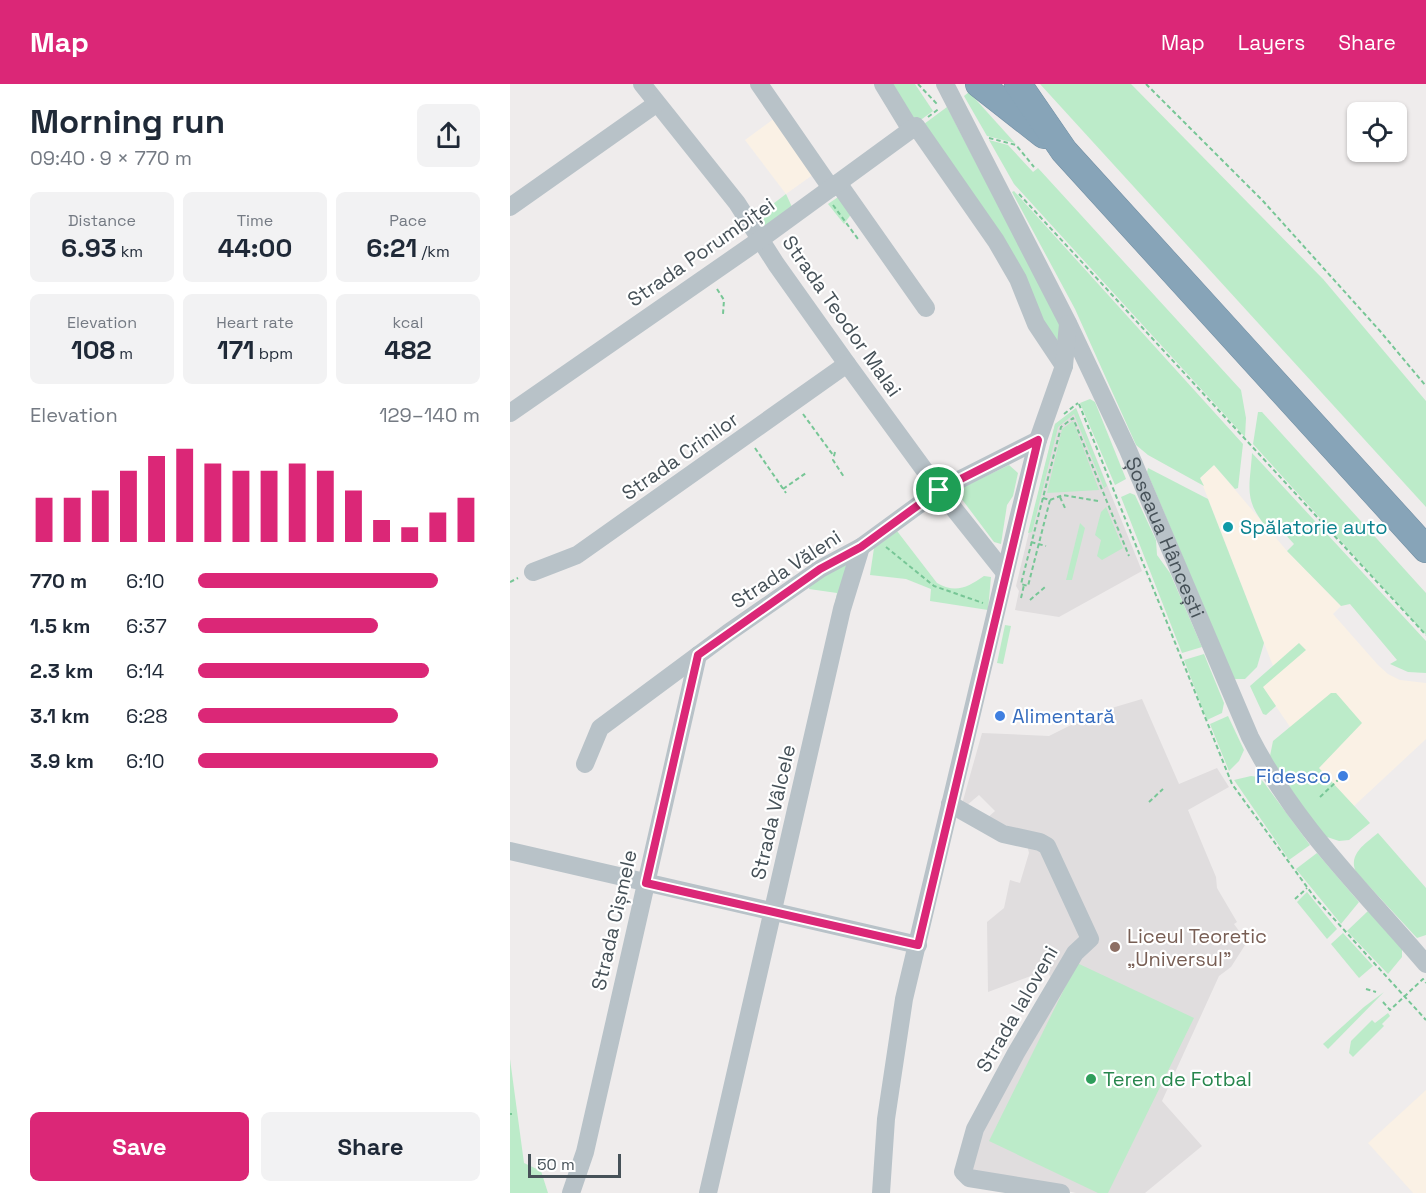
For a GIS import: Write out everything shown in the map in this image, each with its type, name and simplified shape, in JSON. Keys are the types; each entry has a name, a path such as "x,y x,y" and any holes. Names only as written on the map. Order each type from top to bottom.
{"highway":[{"path":"979,84 1064,151"},
{"path":"1018,84 1064,151 1426,549"}],"street":[{"name":"Strada Teodor Malai","path":"642,84 737,203 847,364 939,490 1005,573"},
{"path":"759,84 831,188 926,308"},
{"path":"884,84 913,128 996,241 1018,279 1036,324 1064,366"},
{"name":"Șoseaua Hâncești","path":"945,84 1068,323 1128,450 1266,770 1310,833 1426,964"},
{"path":"510,207 656,104"},
{"name":"Strada Porumbiței","path":"510,412 761,239 913,128"},
{"path":"881,1193 893,1066 904,999 1038,440 1064,366 1068,323"},
{"name":"Strada Crinilor","path":"533,572 577,555 847,364"},
{"name":"Strada Văleni","path":"585,764 600,728 698,655 820,569 868,542 939,490 1038,440"},
{"name":"Strada Vâlcele","path":"708,1193 842,609 868,542"},
{"name":"Strada Cișmele","path":"571,1193 585,1152 698,655"},
{"name":"Strada Ialoveni","path":"950,804 1004,834 1040,842 1047,846 1090,939 1075,953 1016,1053 975,1129 963,1166 965,1177 1061,1193"},
{"path":"510,851 918,945"}],"path":[{"path":"918,84 941,107"},
{"path":"1146,84 1263,201 1380,331 1426,386"},
{"path":"987,140 986,138 1016,145 1034,167"},
{"path":"831,188 860,243"},
{"path":"1018,192 1426,635"},
{"path":"708,275 724,300 723,314"},
{"path":"795,401 834,454 835,464 844,477"},
{"path":"1021,598 1024,585 1021,584 1061,427 1073,418 1129,556"},
{"path":"747,436 786,493"},
{"path":"783,489 806,473"},
{"path":"1060,496 1065,508"},
{"path":"1043,498 1050,500 1060,496 1098,501"},
{"path":"1024,585 1028,586 1050,500"},
{"path":"868,542 934,586 944,591 971,597"},
{"path":"1039,544 1046,546"},
{"path":"1030,600 1045,587"},
{"path":"1320,797 1338,780"},
{"path":"1149,801 1163,789"},
{"path":"1295,899 1307,888"},
{"path":"1385,1012 1423,979 1426,983"},
{"path":"1366,989 1376,992"},
{"path":"1383,1002 1389,1008"}],"shaded area":[{"path":"775,118 814,174 786,194 745,140"},
{"path":"1076,408 1142,571 1059,617 1015,610 1019,591 1016,586 1055,424"},
{"path":"1214,465 1287,551 1341,606 1333,614 1378,665 1388,674 1400,680 1426,683 1426,739 1354,806 1318,768 1258,680 1273,666 1200,478"},
{"name":"Liceul Teoretic „Universul”","path":"1142,699 1179,784 1217,768 1229,787 1188,810 1216,877 1217,888 1237,922 1234,924 1247,942 1231,967 1219,976 1162,1101 1202,1146 1145,1193 1076,1193 970,1171 966,1167 1052,980 1047,970 988,992 987,922 1004,908 1010,880 1020,883 1029,853 1025,836 985,820 995,811 979,795 966,806 962,804 982,733 1049,736 1095,713"},
{"path":"1426,1090 1426,1193 1413,1193 1368,1143"}],"green space":[{"path":"886,84 915,84 933,111 922,119 914,120"},
{"path":"1040,84 1131,84 1323,279 1426,401 1426,507"},
{"path":"969,92 1015,143 987,136 964,96"},
{"path":"947,107 1058,320 1063,336 1062,353 924,124"},
{"path":"989,140 1008,145 1033,172 1038,168 1241,390 1246,418 1245,437 1014,184"},
{"path":"1014,191 1243,444 1238,488 1235,489 1214,465 1200,478 1204,486 1148,455 1136,445 1075,309 1012,192"},
{"path":"786,194 792,207 765,226 757,216"},
{"path":"841,195 852,213 844,224 828,204"},
{"path":"1090,399 1095,402 1126,479 1115,485 1080,403"},
{"path":"1076,408 1107,486 1104,488 1074,414 1058,427 1032,532 1028,533 1055,424"},
{"path":"1258,412 1262,412 1426,593 1426,635 1253,444"},
{"path":"1073,421 1099,490 1047,493 1062,429"},
{"path":"1252,453 1426,641 1426,673 1408,672 1390,664 1397,660 1350,604 1341,606 1287,551 1294,544 1274,522 1267,528 1259,518 1250,493"},
{"path":"1009,465 1018,473 1013,496 1007,505 1001,544 994,542 958,494 959,489"},
{"path":"1148,468 1208,499 1264,643 1257,667 1245,679 1234,679 1147,472"},
{"path":"1130,493 1135,495 1156,540 1157,555 1170,573 1202,647 1182,653 1121,497"},
{"path":"1106,507 1123,548 1102,560 1097,556 1101,540 1095,535 1101,512"},
{"path":"1080,523 1085,528 1072,580 1066,580"},
{"path":"897,531 937,583 956,589 967,586 984,576 991,577 988,610 930,601 931,589 906,579 870,575 874,548"},
{"path":"832,565 848,565 831,623 837,593 809,589 811,580"},
{"path":"1005,625 1011,626 1003,664 997,663"},
{"path":"1299,643 1306,650 1263,687 1276,706 1266,715 1263,714 1250,686"},
{"path":"1204,654 1224,703 1222,713 1207,720 1184,660"},
{"path":"1331,693 1336,693 1362,723 1319,768 1370,823 1349,840 1339,841 1324,836 1284,781 1270,756 1273,741"},
{"path":"1228,716 1244,750 1239,761 1229,771 1210,724"},
{"path":"1251,776 1259,777 1265,784 1310,845 1289,860 1234,780"},
{"path":"1378,833 1426,888 1426,935 1417,938 1356,872 1354,860 1356,855 1363,845"},
{"path":"1317,853 1359,902 1341,924 1296,869"},
{"path":"1307,892 1337,929 1327,939 1297,902"},
{"path":"1368,911 1402,948 1402,957 1388,974 1347,931"},
{"path":"1343,933 1373,966 1359,978 1331,944"},
{"name":"Teren de Fotbal","path":"1077,963 1194,1018 1108,1193 1098,1193 989,1141"},
{"path":"1384,992 1328,1049 1323,1044 1364,1007"},
{"path":"1388,1013 1390,1016 1382,1024 1384,1026 1353,1057 1349,1053 1351,1041 1372,1020 1375,1023"},
{"path":"510,1059 524,1163 541,1171 548,1193 510,1193"}],"place":[{"name":"Spălatorie auto","path":"1228,527"},
{"name":"Alimentară","path":"1000,716"},
{"name":"Fidesco","path":"1343,776"},
{"name":"Liceul Teoretic „Universul”","path":"1115,947"},
{"name":"Teren de Fotbal","path":"1091,1079"}],"route":[{"path":"1038,440 918,945 646,883 698,655 820,569 861,547 939,490 1038,440"}]}
